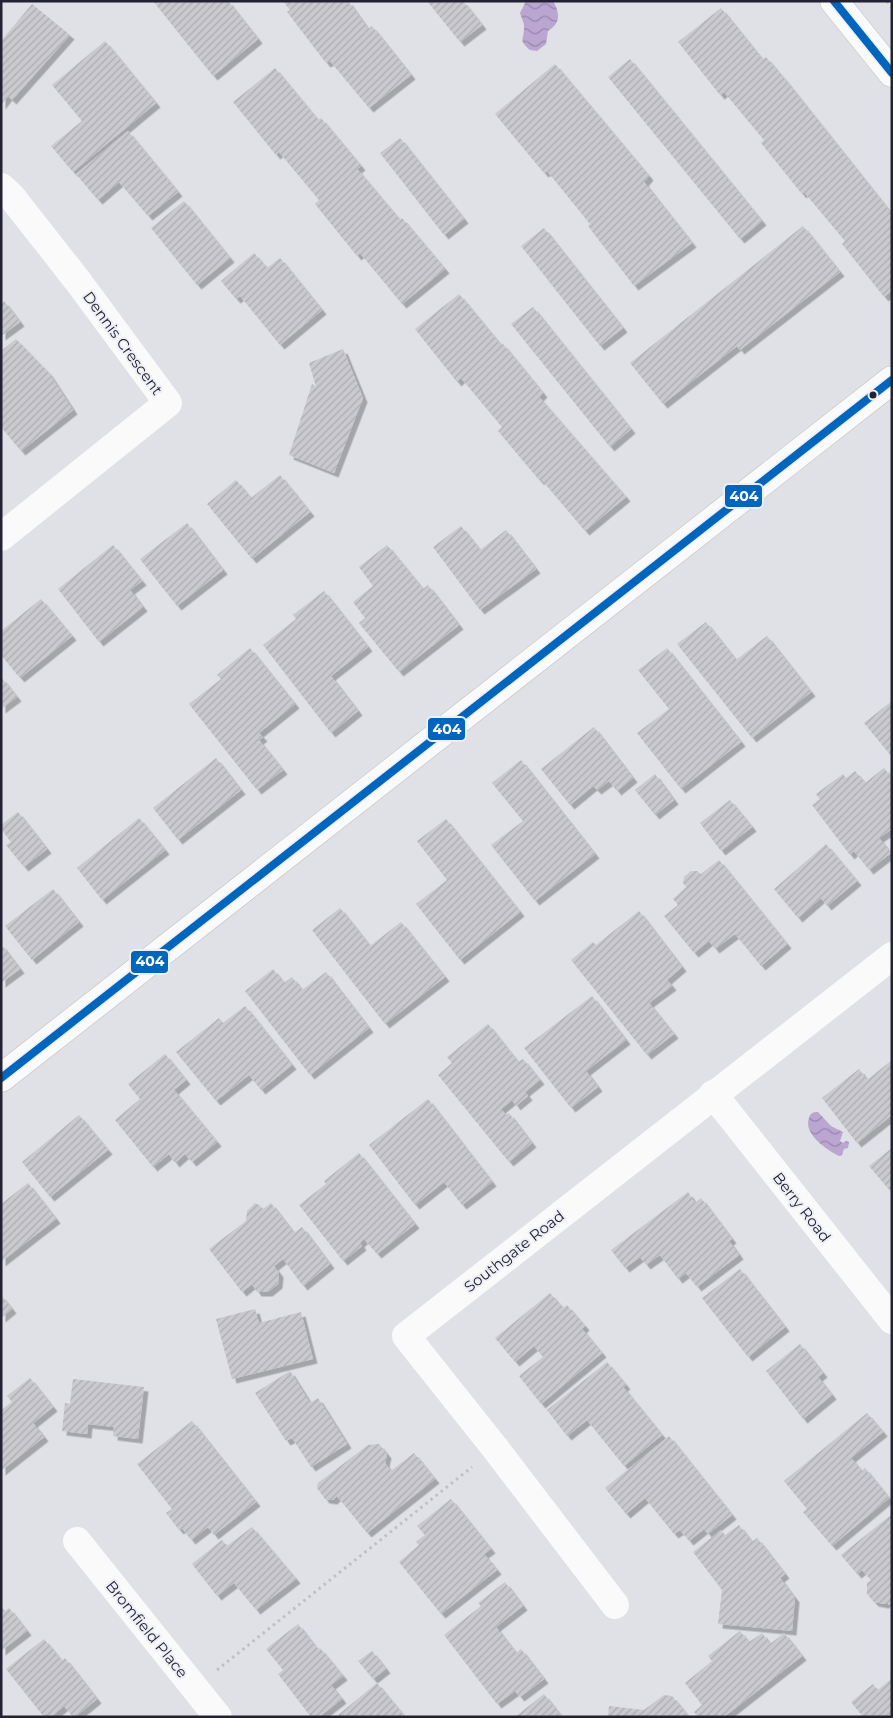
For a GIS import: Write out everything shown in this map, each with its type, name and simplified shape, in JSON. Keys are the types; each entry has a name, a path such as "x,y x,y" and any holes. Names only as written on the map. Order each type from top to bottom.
{"street":[{"path":"834,1 892,73"},
{"name":"Dennis Crescent","path":"1,187 11,196 77,280 168,403 1,537"},
{"path":"1,1078 892,380"},
{"name":"Southgate Road","path":"615,1605 495,1448 406,1336 713,1094 892,956"},
{"name":"Berry Road","path":"713,1094 892,1320"},
{"name":"Bromfield Place","path":"77,1541 218,1717"}],"path":[{"path":"887,1 892,7"},
{"path":"195,1688 495,1448"}],"water":[{"path":"526,1 553,1 558,14 555,25 548,31 546,44 537,51 530,50 522,41 524,27 520,13"},
{"path":"818,1112 831,1126 843,1132 840,1141 843,1143 849,1142 848,1148 844,1149 842,1155 839,1156 828,1150 817,1141 809,1130 809,1116 812,1113"}],"building":[{"path":"153,1 228,1 258,39 213,76"},
{"path":"283,1 348,1 368,29 372,26 411,75 369,108 330,61 326,63 287,12 290,10"},
{"path":"427,1 463,1 482,25 460,42"},
{"path":"32,4 70,35 12,100 8,96 1,105 1,41"},
{"path":"721,8 763,60 766,57 787,82 892,214 892,290 884,297 842,244 845,241 804,192 802,194 761,143 764,140 724,92 720,95 678,42"},
{"path":"105,41 156,103 73,172 51,146 82,121 52,85"},
{"path":"630,59 762,221 740,239 608,77"},
{"path":"555,64 649,176 644,182 692,243 634,286 588,226 590,224 547,171 544,173 495,114"},
{"path":"275,68 318,120 321,118 361,166 357,169 445,269 402,304 360,253 357,256 315,204 319,200 279,152 276,155 233,102"},
{"path":"128,131 178,192 148,216 119,182 98,200 76,174"},
{"path":"400,138 464,219 444,235 380,153"},
{"path":"184,201 230,258 197,285 151,228"},
{"path":"803,226 840,272 740,350 737,346 663,404 630,363"},
{"path":"544,228 623,328 600,346 521,246"},
{"path":"254,253 267,268 280,258 322,310 280,345 240,296 236,299 221,281"},
{"path":"459,294 543,393 539,397 626,497 585,531 498,431 502,427 461,378 457,382 415,329"},
{"path":"4,301 20,322 1,336 1,304"},
{"path":"533,307 631,429 610,447 511,324"},
{"path":"16,339 48,372 73,410 21,451 1,427 1,351"},
{"path":"343,349 363,398 334,473 289,455 312,384 316,387 309,363"},
{"path":"280,475 310,512 252,559 207,504 236,480 251,498"},
{"path":"187,523 223,570 177,606 140,559"},
{"path":"461,526 480,550 506,530 536,569 480,610 433,547"},
{"path":"113,545 142,581 130,590 143,607 99,642 58,589"},
{"path":"387,545 423,589 428,585 459,625 399,672 359,623 365,618 353,602 373,586 359,567"},
{"path":"324,591 368,647 331,676 358,711 331,733 263,645 296,619 293,615"},
{"path":"41,599 72,636 20,678 1,655 1,631"},
{"path":"706,622 736,660 767,636 811,692 752,738 677,644"},
{"path":"250,648 295,704 259,733 263,737 259,740 283,770 257,790 189,704 221,679 217,675"},
{"path":"667,648 741,742 681,789 637,733 669,709 638,670"},
{"path":"1,677 17,697 1,709"},
{"path":"892,701 892,757 864,723"},
{"path":"594,727 633,778 617,791 609,781 597,790 593,786 570,805 541,769"},
{"path":"216,758 241,790 178,840 153,808"},
{"path":"521,760 595,854 535,901 491,845 523,821 492,783"},
{"path":"884,768 892,778 892,829 879,838 891,853 869,870 854,851 850,855 812,805 820,799 816,794 843,774 846,778 855,771 865,783"},
{"path":"655,774 674,800 655,815 635,790"},
{"path":"730,800 752,827 721,851 700,823"},
{"path":"18,812 47,849 24,867 6,845 11,842 1,829 1,825"},
{"path":"139,818 165,850 102,900 77,868"},
{"path":"446,819 520,912 460,960 416,904 447,880 417,841"},
{"path":"826,844 857,881 827,906 821,898 798,918 774,889"},
{"path":"719,860 787,944 761,966 735,934 715,949 709,941 694,953 664,916 678,905 673,899 686,887 683,883 684,877 691,871 697,871 701,874"},
{"path":"53,889 79,922 32,960 5,926"},
{"path":"340,908 370,946 401,922 445,977 385,1024 312,930"},
{"path":"639,911 682,967 667,980 672,986 649,1003 674,1034 647,1055 571,960 593,942 596,945"},
{"path":"1,944 20,969 1,983"},
{"path":"273,969 284,983 292,977 302,990 326,972 369,1028 310,1075 245,991"},
{"path":"592,996 626,1040 586,1071 598,1087 571,1108 524,1048"},
{"path":"245,1006 292,1065 261,1090 249,1075 216,1101 176,1052 219,1018 223,1023"},
{"path":"488,1024 518,1062 523,1059 540,1080 525,1092 528,1096 516,1106 512,1100 501,1109 506,1115 509,1113 532,1143 509,1162 438,1075 452,1063 447,1057"},
{"path":"165,1054 186,1080 174,1090 217,1142 192,1162 185,1154 175,1163 169,1154 153,1167 115,1120 140,1099 128,1084"},
{"path":"892,1060 892,1115 857,1143 822,1098 859,1069 867,1080"},
{"path":"428,1099 492,1182 462,1205 444,1182 415,1205 369,1145"},
{"path":"79,1115 108,1150 50,1197 22,1162"},
{"path":"892,1148 892,1193 869,1166"},
{"path":"359,1153 415,1224 377,1254 364,1239 360,1243 362,1246 343,1261 299,1205 326,1184 324,1181"},
{"path":"28,1183 56,1219 1,1262 1,1204"},
{"path":"688,1192 695,1203 701,1198 732,1239 729,1241 739,1255 697,1287 686,1273 678,1279 660,1255 646,1265 640,1257 625,1268 611,1250"},
{"path":"255,1203 263,1209 271,1203 294,1233 302,1227 330,1264 303,1286 283,1259 274,1266 279,1273 278,1284 268,1292 257,1292 252,1284 242,1292 209,1249 246,1221 247,1211"},
{"path":"740,1269 785,1327 748,1357 702,1298"},
{"path":"550,1293 563,1308 567,1305 585,1326 582,1329 602,1353 541,1404 519,1376 543,1357 534,1346 515,1362 495,1338"},
{"path":"1,1295 12,1309 1,1318"},
{"path":"255,1309 259,1323 301,1312 313,1359 232,1379 216,1319"},
{"path":"800,1344 823,1373 818,1377 832,1395 803,1419 766,1371"},
{"path":"607,1362 626,1385 623,1387 662,1435 624,1466 587,1420 567,1436 547,1410"},
{"path":"290,1371 310,1403 318,1398 347,1444 311,1467 292,1438 286,1441 255,1393"},
{"path":"30,1378 53,1407 33,1423 44,1437 1,1471 1,1410 12,1402 7,1396"},
{"path":"73,1379 144,1387 138,1439 113,1436 114,1427 88,1424 87,1434 62,1431 65,1403 70,1404"},
{"path":"867,1413 883,1432 851,1458 862,1471 865,1468 889,1498 832,1546 803,1512 807,1509 784,1481"},
{"path":"192,1421 256,1502 214,1535 208,1527 191,1540 182,1528 179,1530 166,1513 172,1509 137,1464"},
{"path":"669,1436 732,1515 708,1534 704,1529 689,1541 680,1530 674,1534 645,1498 626,1514 605,1488"},
{"path":"379,1444 387,1454 385,1463 391,1471 414,1453 435,1479 367,1533 337,1496 333,1500 325,1499 317,1488 318,1483 368,1445"},
{"path":"451,1499 491,1549 484,1554 497,1570 441,1614 399,1562 419,1545 416,1542 425,1535 417,1526"},
{"path":"892,1514 892,1604 889,1605 887,1602 884,1604 874,1602 867,1594 867,1583 871,1580 862,1570 857,1574 841,1555"},
{"path":"739,1525 752,1542 757,1538 785,1574 780,1578 795,1598 792,1631 718,1624 722,1590 693,1552 721,1530 725,1535"},
{"path":"252,1527 296,1579 256,1610 234,1583 217,1596 192,1564 222,1540 227,1546"},
{"path":"505,1582 523,1606 496,1627 516,1653 521,1649 544,1679 520,1697 515,1691 497,1704 444,1635 481,1606 478,1603"},
{"path":"1,1606 5,1611 9,1608 27,1631 1,1651"},
{"path":"298,1624 318,1650 320,1648 343,1676 331,1685 342,1699 319,1717 311,1717 278,1674 283,1670 266,1649"},
{"path":"740,1631 749,1642 762,1633 770,1644 784,1633 802,1656 724,1717 698,1717 694,1712 702,1705 685,1683 712,1661 708,1656"},
{"path":"44,1639 62,1661 65,1658 97,1699 75,1717 64,1706 51,1717 44,1717 6,1669"},
{"path":"372,1651 386,1669 373,1679 358,1661"},
{"path":"892,1678 892,1717 863,1717 851,1702 873,1684 878,1690"},
{"path":"377,1683 405,1717 340,1717 338,1715"},
{"path":"544,1694 562,1717 515,1717"},
{"path":"664,1695 672,1696 689,1717 608,1717 609,1706 644,1710"}],"transit line":[{"name":"404","path":"834,1 892,73"},
{"name":"404","path":"1,1078 892,380"}]}
